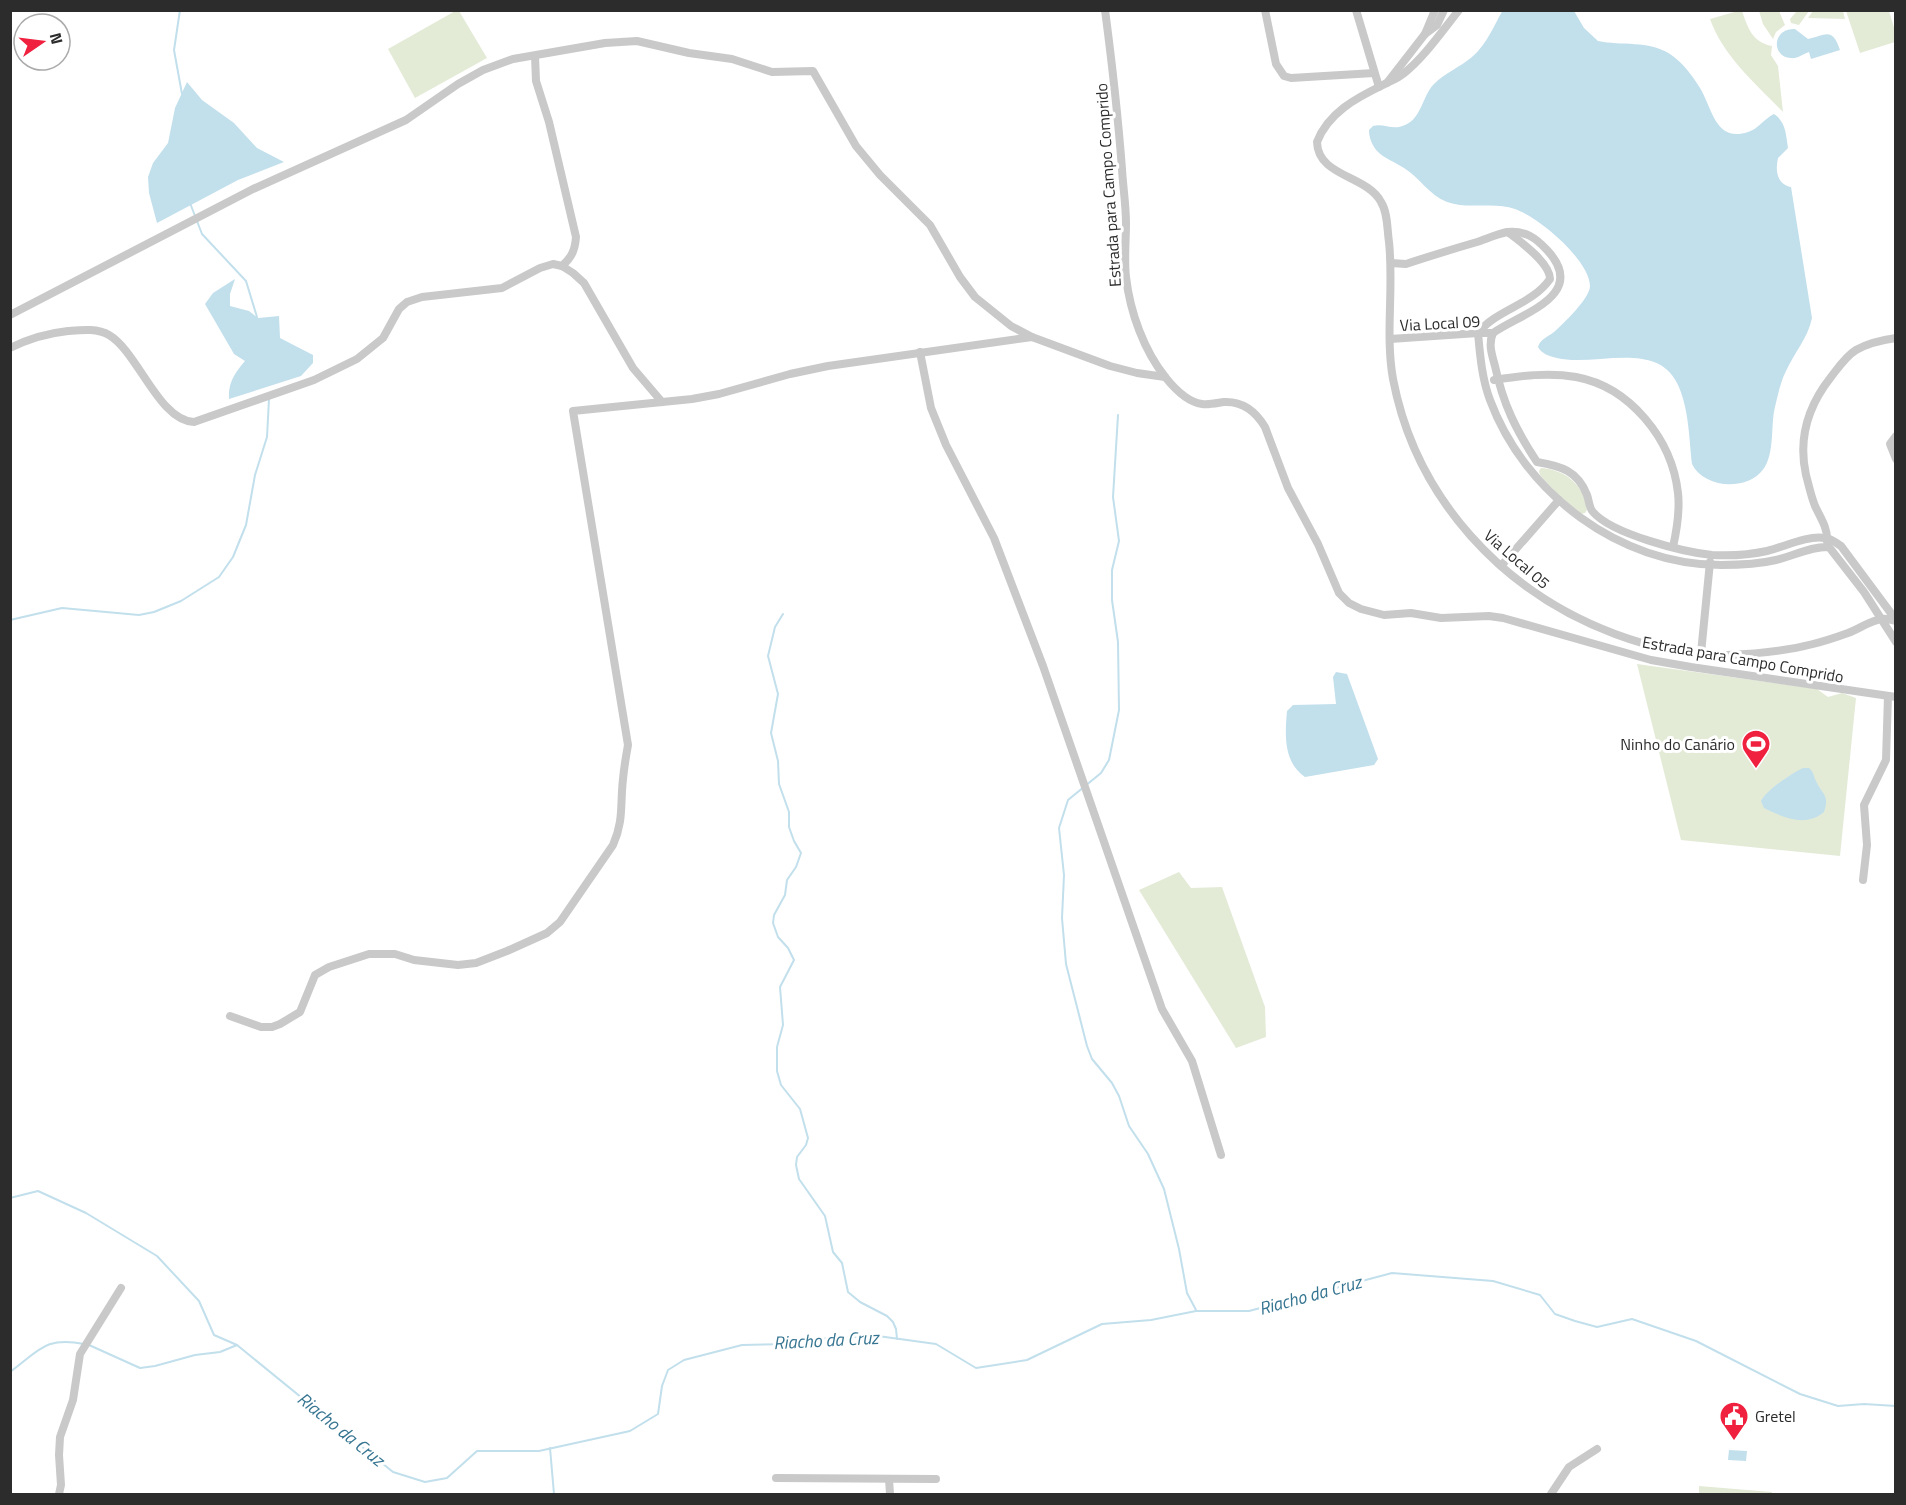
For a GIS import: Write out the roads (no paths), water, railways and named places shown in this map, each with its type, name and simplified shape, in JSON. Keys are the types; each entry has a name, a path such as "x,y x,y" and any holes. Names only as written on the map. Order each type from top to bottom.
{"street":[{"name":"Estrada para Campo Comprido","path":"1105,10 1123,177 1126,277 1132,309 1146,344 1165,377 1177,390 1200,404 1234,402 1243,405 1259,417 1288,488 1318,543 1339,593 1349,603 1384,615 1411,613 1442,618 1489,616 1503,618 1651,660 1892,697"},
{"path":"1265,10 1276,64 1284,76 1291,78 1374,73"},
{"path":"1356,10 1374,73 1383,85"},
{"path":"1425,34 1435,10"},
{"path":"1383,85 1425,34 1437,26 1444,10"},
{"path":"1383,85 1395,80 1408,69 1460,10"},
{"path":"10,315 253,189 406,120 439,96 483,70 513,59 637,41 689,53 732,59 772,72 813,71 855,146 879,175 930,225 960,277 975,297 1011,326 1032,337 1110,366 1165,377"},
{"path":"535,56 536,81 549,122 576,237 575,249 562,266"},
{"name":"Via Local 05","path":"1383,85 1357,98 1332,119 1320,136 1318,149 1326,163 1370,189 1382,202 1391,263 1390,339 1393,380 1416,449 1429,477 1463,527 1501,566 1542,599 1597,627 1668,650 1742,654 1802,646 1849,633 1881,618"},
{"path":"1508,232 1538,258 1550,273 1550,279 1527,300 1491,320 1478,333 1486,382 1490,398 1504,429 1530,468 1559,500 1585,521 1626,544 1672,559 1710,565 1774,561 1827,542"},
{"path":"1391,263 1406,264 1508,232 1533,236 1554,256 1560,266 1562,275 1558,289 1549,300 1493,333 1491,348 1510,418 1537,462 1559,466 1577,476 1585,490 1592,511 1608,522 1629,533 1673,547 1712,555 1747,555 1816,538 1841,546 1896,620"},
{"path":"10,348 33,338 62,332 97,330 109,334 121,344 176,417 186,422 194,422 314,380 357,359 383,338 399,309 407,302 422,297 502,288 540,268 553,264 562,266 584,283 633,368 662,402"},
{"path":"1548,283 1558,289"},
{"name":"Via Local 09","path":"1390,339 1493,333"},
{"path":"230,1016 261,1027 280,1024 300,1012 315,975 329,966 369,954 396,954 441,965 476,963 547,933 570,909 613,845 619,832 622,816 623,778 628,745 573,411 719,394 828,366 1032,337"},
{"path":"1896,338 1876,341 1856,351 1837,368 1819,392 1810,410 1803,447 1803,461 1809,488 1827,542 1896,642"},
{"path":"920,352 931,408 946,445 994,538 1043,666 1162,1010 1192,1061 1198,1077 1221,1155"},
{"path":"1486,382 1530,375 1579,378 1608,389 1635,407 1654,429 1674,472 1678,511 1673,547"},
{"path":"1896,436 1890,444 1896,459"},
{"path":"1530,468 1537,462"},
{"path":"1501,566 1559,500"},
{"path":"1585,521 1592,511"},
{"path":"1701,653 1712,555"},
{"path":"1881,618 1896,620"},
{"path":"1863,880 1867,845 1864,806 1886,760 1892,697"},
{"path":"59,1494 61,1485 60,1437 73,1400 80,1354 121,1288"},
{"path":"1551,1494 1569,1467 1596,1449"},
{"path":"776,1478 936,1479"},
{"path":"889,1479 890,1494"}],"water":[{"path":"1503,10 1574,11 1584,28 1598,41 1644,45 1670,54 1690,74 1700,88 1716,121 1728,132 1737,134 1752,131 1774,114 1783,125 1788,148 1778,158 1777,172 1780,180 1791,187 1812,318 1781,384 1768,459 1765,467 1752,479 1723,484 1705,478 1697,472 1692,464 1688,423 1681,392 1667,370 1655,362 1623,358 1572,360 1551,356 1538,347 1544,338 1570,317 1589,291 1587,275 1581,264 1561,240 1525,213 1515,209 1455,204 1441,199 1410,172 1380,154 1372,144 1369,130 1373,126 1401,127 1411,122 1434,84 1463,64 1482,47"},
{"path":"1795,29 1808,39 1831,35 1840,50 1811,59 1809,52 1796,58 1784,56 1777,48 1778,37 1787,30"},
{"path":"187,82 202,100 234,123 257,148 284,162 238,180 157,223 149,193 148,177 153,163 168,143 175,108"},
{"path":"235,279 230,294 230,306 249,311 258,318 279,316 280,338 313,355 313,363 301,376 229,399 233,378 245,361 234,354 205,304 213,293"},
{"path":"1336,672 1347,674 1378,759 1374,765 1305,777 1298,771 1289,756 1286,738 1287,711 1293,705 1336,704 1333,677"},
{"path":"1803,768 1809,768 1812,771 1818,786 1825,795 1824,812 1817,817 1802,820 1786,817 1764,808 1761,801 1768,792"},
{"path":"1729,1450 1747,1451 1746,1461 1728,1460"}],"waterway":[{"path":"180,10 174,50 182,94"},
{"path":"190,203 202,234 246,281 257,317"},
{"path":"10,620 62,608 139,615 154,612 181,601 219,577 233,557 246,525 255,475 267,437 269,399"},
{"path":"1118,415 1113,497 1119,541 1112,570 1112,600 1118,642 1119,710 1109,760 1101,773 1068,800 1059,828 1064,875 1062,918 1066,964 1092,1059 1112,1083 1129,1126 1148,1154 1164,1189 1187,1293 1196,1310"},
{"path":"783,614 775,627 768,656 778,694 771,733 778,761 779,784 789,812 789,827 801,853 796,867 787,880 785,895 774,915 773,923 778,937 788,948 794,960 780,987 783,1025 777,1047 777,1071 781,1085 800,1109 808,1138 797,1157 799,1179 825,1216 833,1252 842,1263 848,1292 860,1302 887,1316 893,1322 897,1339"},
{"name":"Riacho da Cruz","path":"10,1198 38,1191 86,1213 157,1256 199,1301 214,1335 237,1345 393,1472 425,1482 447,1478 477,1451 539,1451 630,1431 658,1414 662,1386 668,1370 684,1360 742,1345 793,1344 816,1339 878,1336 936,1344 976,1368 1027,1360 1102,1324 1151,1320 1196,1311 1249,1311 1392,1273 1493,1281 1540,1295 1555,1314 1575,1321 1597,1327 1632,1319 1696,1341 1800,1394 1838,1406 1864,1404 1896,1406"},
{"path":"10,1372 43,1347 60,1342 84,1344"},
{"path":"89,1345 140,1368 195,1355 220,1352 237,1345"},
{"path":"550,1448 554,1494"}],"place":[{"name":"Ninho do Canário","path":"1756,770"},
{"name":"Gretel","path":"1734,1442"}]}
